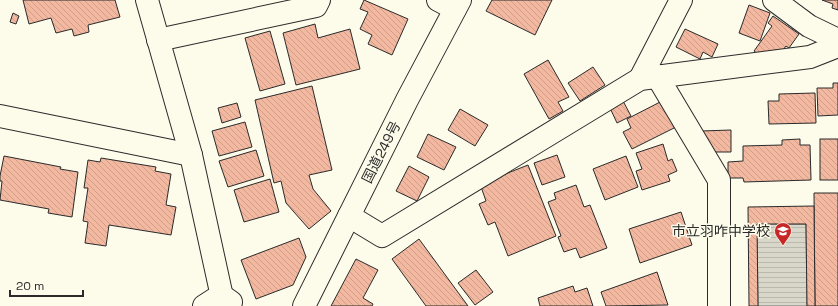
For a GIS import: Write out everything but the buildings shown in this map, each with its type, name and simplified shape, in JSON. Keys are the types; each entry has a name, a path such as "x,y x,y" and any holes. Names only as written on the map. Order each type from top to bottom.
{"main road":[{"path":"147,0 191,155 227,302 204,306"},
{"path":"158,40 316,6 319,0"},
{"path":"649,77 681,0"},
{"path":"774,0 809,26 838,40"},
{"name":"国道249号","path":"304,306 349,216 451,3"},
{"path":"349,216 382,236 649,77 810,57 838,46"},
{"path":"649,77 719,180 719,306"},
{"path":"0,116 191,155"}],"shaded area":[{"path":"757,224 806,224 807,306 758,306"}],"place":[{"name":"市立羽咋中学校","path":"783,246"}]}
